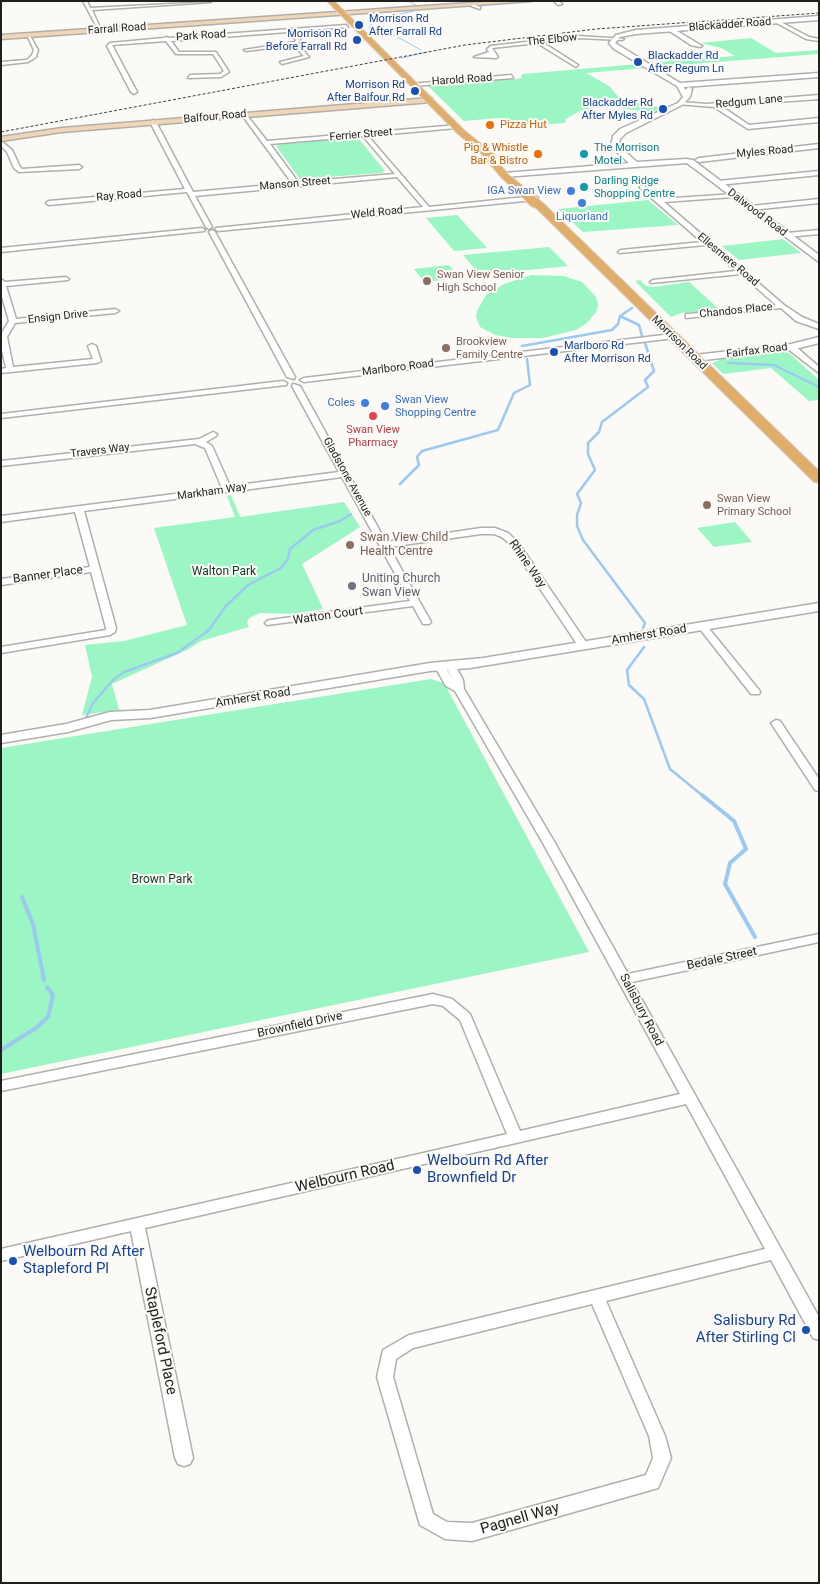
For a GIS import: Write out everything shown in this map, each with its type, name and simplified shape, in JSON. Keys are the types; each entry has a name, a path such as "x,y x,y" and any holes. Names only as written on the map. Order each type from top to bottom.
{"main road":[{"name":"Morrison Road","path":"322,1 339,14 508,175 819,479"},
{"name":"Morrison Road","path":"330,1 346,26 363,41 374,47"},
{"name":"Farrall Road","path":"1,37 528,1"},
{"name":"Farrall Road","path":"464,5 476,7 497,2"},
{"name":"Balfour Road","path":"1,139 62,130 428,100"}],"street":[{"path":"85,1 99,30"},
{"path":"90,9 208,2"},
{"name":"Blackadder Road","path":"619,38 640,31 819,18"},
{"path":"778,21 805,36 819,39"},
{"path":"220,22 231,34"},
{"path":"255,32 250,26 274,24"},
{"name":"Park Road","path":"134,92 108,46 118,42 346,26"},
{"path":"670,29 693,44 700,46"},
{"path":"288,30 298,40 295,44"},
{"path":"1,64 28,61 34,56 36,50 29,35"},
{"name":"The Elbow","path":"492,53 489,50 491,48 578,37 619,38"},
{"path":"166,38 178,53 214,53 227,73 190,77"},
{"path":"634,163 615,147 616,138 623,132 680,104 687,97 689,93 688,85 619,38 612,43 613,46 679,86 687,97"},
{"path":"538,42 576,66"},
{"path":"246,50 295,44"},
{"path":"282,63 307,57 295,44"},
{"path":"634,58 645,57"},
{"path":"658,72 667,71"},
{"path":"679,86 819,74"},
{"name":"Harold Road","path":"412,84 511,77"},
{"name":"Redgum Lane","path":"680,104 715,105 819,97"},
{"path":"715,105 748,127 819,120"},
{"path":"245,115 296,184"},
{"path":"153,122 190,192 213,229 291,377"},
{"name":"Ferrier Street","path":"267,143 456,126"},
{"path":"364,134 427,208"},
{"path":"1,143 10,151 17,168 21,171 79,167"},
{"name":"Myles Road","path":"508,175 634,163 693,161 711,157 819,146"},
{"name":"Dalwood Road","path":"693,161 733,195 819,259"},
{"path":"718,183 819,173"},
{"name":"Manson Street","path":"190,192 398,174"},
{"name":"Ellesmere Road","path":"642,187 782,306 799,319 819,327"},
{"name":"Ray Road","path":"49,202 190,192"},
{"path":"659,202 733,195"},
{"name":"Weld Road","path":"213,229 427,208 535,201"},
{"path":"751,208 819,201"},
{"path":"1,250 213,229"},
{"path":"787,235 819,232"},
{"path":"621,252 707,243"},
{"path":"653,282 743,272"},
{"path":"2,282 66,279"},
{"name":"Ensign Drive","path":"2,282 13,321 115,311"},
{"name":"Chandos Place","path":"689,316 782,306"},
{"path":"13,321 3,336 5,371 97,361 92,346"},
{"name":"Marlboro Road","path":"304,380 672,336"},
{"name":"Fairfax Road","path":"695,358 791,347 819,340"},
{"path":"791,347 819,371"},
{"path":"1,416 283,383 296,386 304,383 304,380 291,377 283,379 283,383"},
{"name":"Gladstone Avenue","path":"296,386 426,622"},
{"path":"200,442 213,434"},
{"name":"Travers Way","path":"1,464 188,441 200,442"},
{"path":"200,442 208,446 227,490"},
{"name":"Markham Way","path":"1,520 345,474"},
{"path":"1,650 110,632 112,628 79,509"},
{"name":"Rhine Way","path":"384,544 481,531 495,531 505,535 513,542 583,645"},
{"name":"Banner Place","path":"1,582 95,569"},
{"name":"Watton Court","path":"270,623 416,603"},
{"name":"Amherst Road","path":"1,739 68,728 112,725 150,714 819,608"},
{"path":"703,627 755,692"},
{"name":"Salisbury Road","path":"446,668 450,684 459,688 549,843 819,1333"},
{"path":"776,723 819,788"},
{"name":"Bedale Street","path":"625,979 819,938"},
{"name":"Brownfield Drive","path":"1,1086 433,999 446,1002 465,1017 516,1137"},
{"name":"Welbourn Road","path":"1,1255 688,1098"},
{"name":"Stapleford Place","path":"137,1224 184,1458"},
{"name":"Pagnell Way","path":"597,1297 657,1436 662,1458 652,1482 472,1532 445,1530 426,1519 385,1377 389,1355 409,1342 775,1253"}],"green space":[{"path":"751,38 776,53 819,50 819,54 666,66 659,62 735,56 721,48 700,43"},
{"path":"638,64 645,68 586,73 609,86 620,99 662,108 652,113 603,105 578,112 566,119 565,123 509,127 498,118 464,121 427,85 516,79 522,78 523,74"},
{"path":"359,139 385,171 381,173 300,179 276,146 283,144"},
{"path":"648,200 678,225 583,232 558,209"},
{"path":"457,215 487,248 454,251 426,218"},
{"path":"783,239 801,253 739,260 722,246"},
{"path":"549,247 568,266 480,275 463,255"},
{"path":"449,265 459,278 424,282 414,269"},
{"path":"531,275 564,276 582,282 596,297 598,305 596,312 587,323 576,330 543,338 512,338 495,335 480,327 476,317 477,311 486,295 504,284"},
{"path":"640,280 646,286 653,287 689,282 720,310 681,313 671,317 635,281"},
{"path":"781,351 789,353 819,380 819,400 809,401 771,368 723,374 712,363 727,357"},
{"name":"Walton Park","path":"231,495 240,517 344,502 360,527 302,564 323,609 293,614 260,613 249,618 247,623 249,627 201,641 189,649 112,684 119,710 82,715 92,677 85,645 124,641 187,625 154,528 235,517 227,496"},
{"path":"735,522 752,542 714,547 697,528"},
{"name":"Brown Park","path":"431,679 444,683 589,952 1,1074 1,748"}],"waterway":[{"path":"409,1 417,6"},
{"path":"414,11 374,20 369,28 372,34 394,35 421,50"},
{"path":"402,58 427,52"},
{"path":"620,316 632,308"},
{"path":"522,346 612,330 618,324 620,316"},
{"path":"620,316 639,325 642,336"},
{"path":"643,628 645,623 583,540 577,526 577,515 581,503 577,494 595,470 588,454 588,443 599,432 602,422 648,387 645,380 654,371 645,343"},
{"path":"400,484 419,465 417,457 422,451 498,430 514,393 530,385 527,359"},
{"path":"728,363 774,365 819,387"},
{"path":"85,720 93,703 113,680 124,672 177,653 209,630 225,607 248,585 281,568 288,559 290,549 313,530 340,521 351,514"},
{"path":"644,647 627,670 629,685 644,699 670,769 703,796"},
{"path":"702,795 734,821 746,849 730,863 725,884 755,937"},
{"path":"22,897 33,924 44,980"},
{"path":"1,1050 36,1028 48,1017 53,995 47,987"}],"railway":[{"path":"1,132 465,45 596,29 819,13"}],"place":[{"name":"Morrison Rd After Farrall Rd","path":"359,25"},
{"name":"Morrison Rd Before Farrall Rd","path":"357,40"},
{"name":"Blackadder Rd After Regum Ln","path":"638,62"},
{"name":"Morrison Rd After Balfour Rd","path":"415,91"},
{"name":"Blackadder Rd After Myles Rd","path":"663,109"},
{"name":"Pizza Hut","path":"490,125"},
{"name":"Pig & Whistle Bar & Bistro","path":"538,154"},
{"name":"The Morrison Motel","path":"584,154"},
{"name":"Darling Ridge Shopping Centre","path":"584,187"},
{"name":"IGA Swan View","path":"571,191"},
{"name":"Liquorland","path":"582,203"},
{"name":"Swan View Senior High School","path":"427,281"},
{"name":"Brookview Family Centre","path":"446,348"},
{"name":"Marlboro Rd After Morrison Rd","path":"554,352"},
{"name":"Coles","path":"365,403"},
{"name":"Swan View Shopping Centre","path":"385,406"},
{"name":"Swan View Pharmacy","path":"373,416"},
{"name":"Swan View Primary School","path":"707,505"},
{"name":"Swan View Child Health Centre","path":"350,545"},
{"name":"Uniting Church Swan View","path":"352,586"},
{"name":"Welbourn Rd After Brownfield Dr","path":"417,1170"},
{"name":"Welbourn Rd After Stapleford Pl","path":"13,1261"},
{"name":"Salisbury Rd After Stirling Cl","path":"806,1330"}]}
